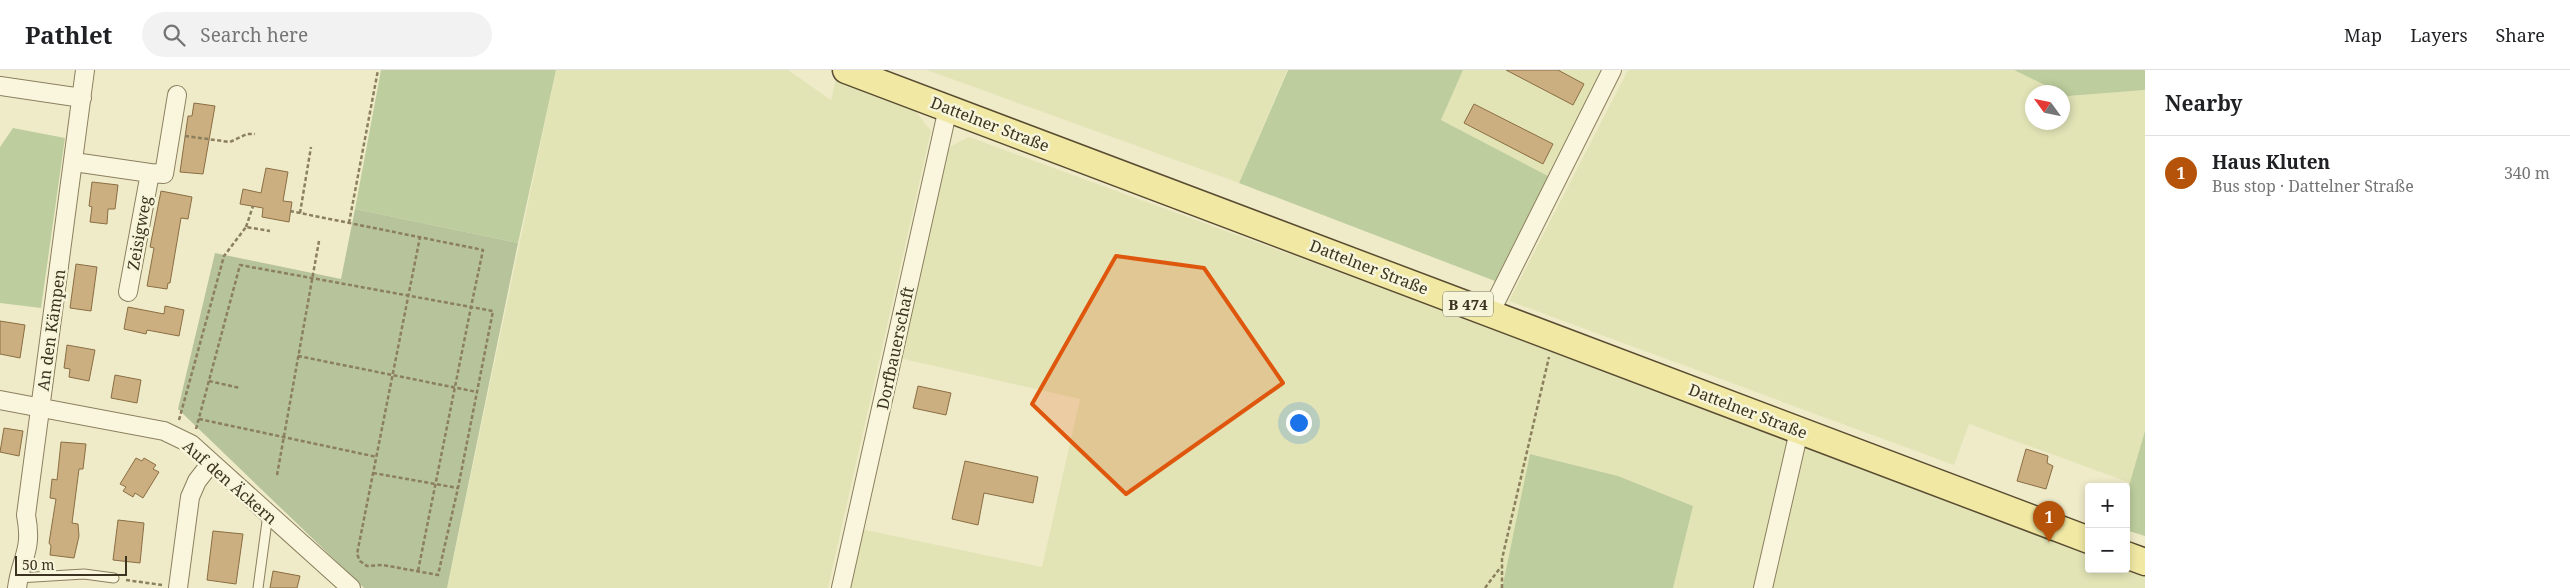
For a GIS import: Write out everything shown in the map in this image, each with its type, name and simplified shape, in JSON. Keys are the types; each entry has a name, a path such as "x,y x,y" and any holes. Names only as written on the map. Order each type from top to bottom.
{"main road":[{"name":"Dattelner Straße","path":"846,70 2085,539"},
{"path":"2130,556 2145,562"}],"street":[{"name":"An den Kämpen","path":"18,583 28,550 29,532 26,516 85,70"},
{"path":"1490,313 1612,70"},
{"path":"0,86 82,98"},
{"name":"Zeisigweg","path":"74,162 164,174 178,95"},
{"name":"Dorfbauerschaft","path":"841,588 948,108"},
{"name":"Zeisigweg","path":"128,292 150,173"},
{"name":"Auf den Äckern","path":"0,400 164,431 191,444 351,588"},
{"path":"1763,588 1798,431"},
{"path":"178,587 190,497 196,481 211,463"}],"lane":[{"path":"258,588 268,514"},
{"path":"18,583 84,574 114,578"}],"path":[{"path":"348,223 378,70"},
{"path":"171,134 230,142 247,134 255,134"},
{"path":"300,213 311,147"},
{"path":"191,444 179,420 224,256 246,227 253,206"},
{"path":"290,211 482,250 418,571"},
{"path":"246,227 270,231"},
{"path":"191,444 240,265 408,297 493,311 458,488 438,575 383,564 367,566 360,561 357,554 377,457 392,377 408,297 420,237"},
{"path":"277,475 319,241"},
{"path":"1502,588 1501,567 1554,337"},
{"path":"298,356 392,377 477,392"},
{"path":"209,381 240,388"},
{"path":"199,419 377,457"},
{"path":"373,473 458,488"},
{"path":"1485,588 1501,567"},
{"path":"114,578 178,587"}],"highlighted area":[{"path":"1116,256 1204,268 1283,383 1126,494 1032,404"}],"green space":[{"path":"381,70 556,70 518,243 355,209"},
{"path":"556,70 788,70 831,100 836,79 914,109 931,131 828,588 447,588"},
{"path":"927,70 1287,70 1239,183"},
{"path":"1288,70 1463,70 1441,120 1548,176 1495,281 1239,183"},
{"path":"1463,70 1606,70 1548,176 1441,120"},
{"path":"1628,70 2014,70 2046,85 2025,85 2025,130 2070,130 2070,96 2145,90 2145,431 2131,483 1969,424 1954,465 1509,301"},
{"path":"2014,70 2145,70 2145,90 2070,96 2070,85 2045,85"},
{"path":"13,128 65,138 41,308 0,303 0,147"},
{"path":"969,137 1793,438 1759,588 1673,588 1693,506 1618,476 1531,454 1503,584 1499,588 848,588 861,529 1042,567 1080,399 899,358 943,160 951,146"},
{"path":"355,209 518,243 447,588 364,588 178,409 215,253 341,279"},
{"path":"2145,431 2145,536 2130,531 2130,483"},
{"path":"1801,439 2085,546 2085,573 2130,573 2130,564 2145,570 2145,588 1768,588"},
{"path":"1530,454 1618,476 1693,506 1673,588 1499,588 1503,584"}],"building":[{"path":"1506,70 1558,70 1584,84 1573,105"},
{"path":"194,103 215,106 203,174 180,172 188,116 192,116"},
{"path":"1474,104 1553,144 1543,164 1464,123"},
{"path":"266,168 288,172 283,201 292,202 289,222 262,217 263,208 240,204 243,189 261,193"},
{"path":"92,182 118,185 115,209 108,209 107,224 90,222 92,207 89,206"},
{"path":"161,191 192,197 188,219 181,218 170,283 168,283 167,289 147,286 154,248 150,247"},
{"path":"76,264 97,267 91,311 70,308"},
{"path":"165,306 184,310 179,336 147,330 146,334 124,329 128,307 164,314"},
{"path":"0,321 25,325 20,358 0,354"},
{"path":"67,345 95,350 89,381 69,377 70,369 64,368"},
{"path":"115,375 141,380 137,403 111,398"},
{"path":"918,386 951,393 946,415 913,408"},
{"path":"4,428 23,431 19,456 0,452"},
{"path":"61,442 86,444 83,469 79,469 72,523 78,524 79,536 74,558 50,555 51,546 49,543 56,499 50,498 52,479 57,480"},
{"path":"2026,449 2048,456 2047,463 2053,466 2046,489 2017,481"},
{"path":"136,458 142,461 144,458 156,465 153,469 159,472 143,498 135,493 133,497 123,491 126,487 120,484"},
{"path":"965,461 1038,477 1033,503 984,493 978,525 952,519"},
{"path":"118,520 144,523 140,563 113,560"},
{"path":"213,531 243,534 236,584 207,580"},
{"path":"273,571 300,576 297,588 270,588"}],"place":[{"name":"Haus Kluten","path":"2049,542"}]}
